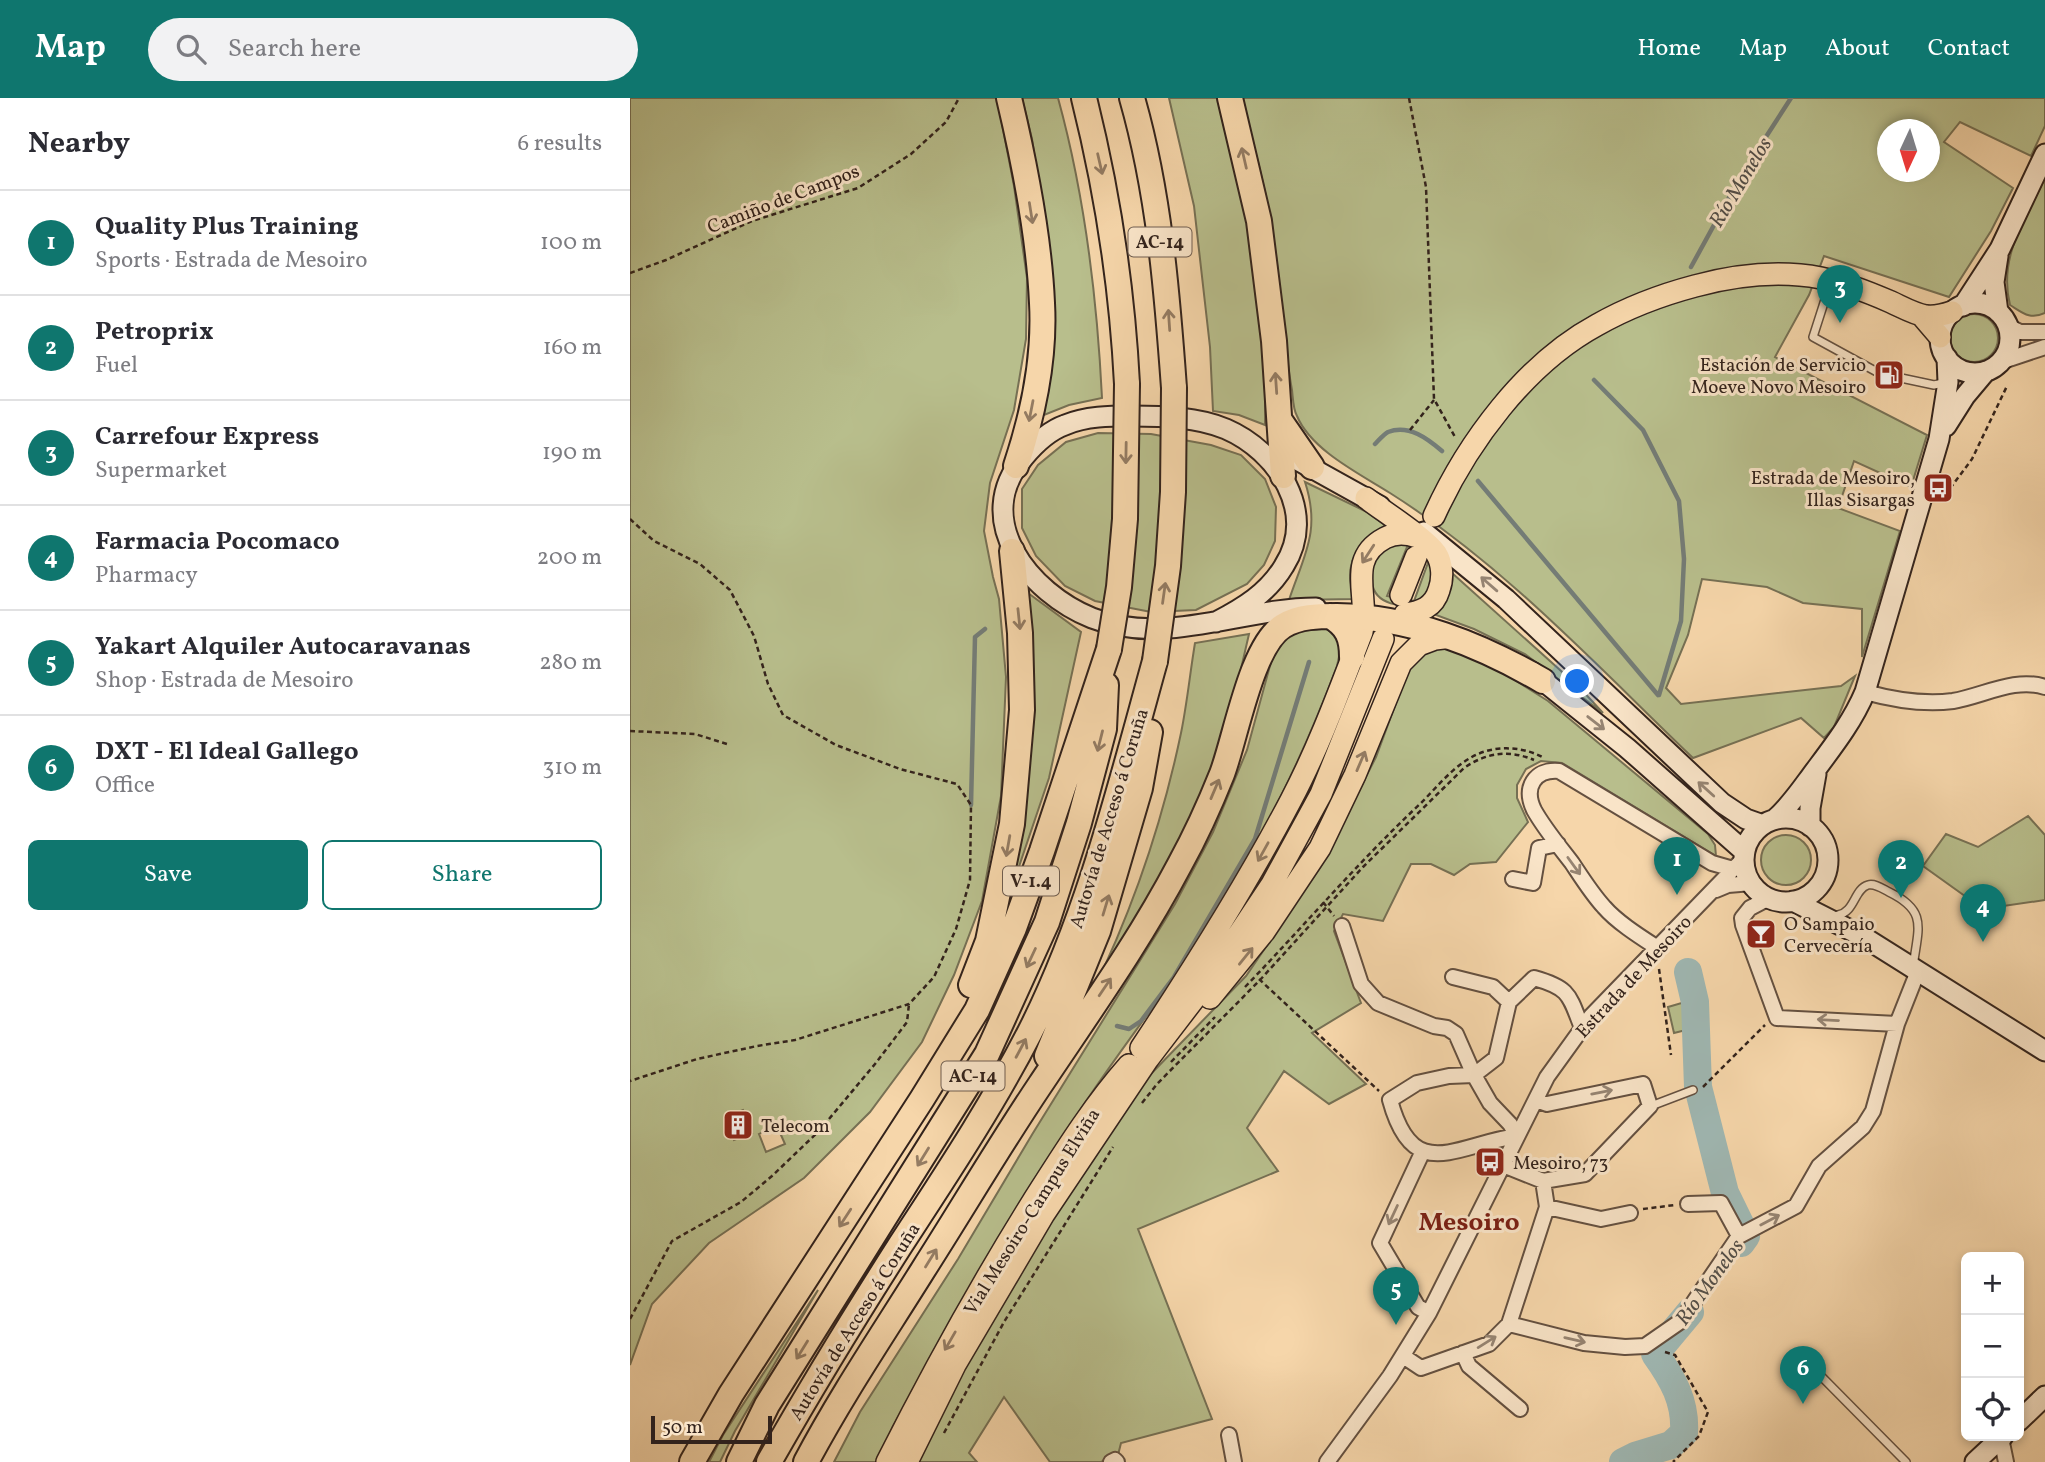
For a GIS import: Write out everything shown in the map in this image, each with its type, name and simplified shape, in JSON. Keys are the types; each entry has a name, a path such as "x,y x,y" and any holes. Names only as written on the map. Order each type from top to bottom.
{"highway":[{"path":"1009,98 1020,146 1036,245 1042,306 1036,386 1017,466"},
{"name":"Autovía de Acceso á Coruña","path":"739,1462 767,1405 987,1054 1041,934 1079,823 1104,729 1109,649 1119,587 1125,519 1127,384 1124,320 1116,253 1102,171 1084,98"},
{"name":"Autovía de Acceso á Coruña","path":"1026,1105 1098,931 1140,788 1150,730 1155,661 1168,566 1173,492 1174,388 1167,296 1155,204 1132,98"},
{"path":"1230,98 1259,221 1274,341 1282,464"},
{"path":"1278,418 1312,467"},
{"path":"922,1099 958,1020 988,941 1010,836 1022,710 1020,633 1012,551"},
{"path":"806,1462 871,1351 1026,1105 1135,943 1191,843 1223,771 1256,662 1264,646 1279,629 1301,619 1364,613 1452,637 1489,652 1543,681"},
{"path":"1330,616 1341,623 1349,634 1352,657"},
{"name":"V-1.4","path":"692,1462 731,1394 977,1010 1014,928 1109,649"},
{"name":"Autovía de Acceso á Coruña","path":"769,1462 812,1385 990,1105 1031,1030 1069,944 1101,854 1155,661"}],"main road":[{"path":"1434,516 1447,487 1469,450 1528,378 1561,349 1595,326 1676,291 1752,275 1803,275 1861,289 1922,316 1940,337"},
{"path":"1922,316 1944,315 1957,309"},
{"path":"1366,498 1417,547 1436,553 1442,568 1442,579 1440,589 1425,609 1403,605 1417,547"},
{"path":"1148,1063 1221,924 1279,822 1321,736 1352,657 1364,613 1361,575 1367,554 1378,542 1390,536 1405,534 1417,547"},
{"path":"1148,1063 1232,973 1297,885 1320,848 1343,802 1401,663 1419,645 1452,637"},
{"name":"Vial Mesoiro-Campus Elviña","path":"907,1462 955,1366 1031,1235 1272,884 1321,794 1383,639"},
{"name":"Vial Mesoiro-Campus Elviña","path":"887,1462 943,1353 1002,1250 1091,1113 1148,1063"}],"street":[{"path":"2045,154 2000,248 1957,309 1943,324 1940,337 1947,358 1961,369 1978,373 2045,347"},
{"path":"1993,366 2008,349 2010,334 2003,319 1994,282 2000,248"},
{"path":"1957,309 1981,304 2020,332 2045,332"},
{"name":"Estrada de Mesoiro","path":"1327,1462 1390,1376 1429,1313 1547,1077 1582,1028 1741,859 1751,836 1769,822 1818,766 1856,714 1865,692 1939,439 1948,382 1947,358"},
{"name":"Estrada de Mesoiro","path":"1939,439 1956,408 1993,366"},
{"path":"1793,901 1809,895 1821,883 1828,863 1827,852 1818,833 1794,819 1769,822 1746,819 1722,803 1506,599 1445,547 1418,528 1312,467 1271,460 1250,442 1223,428 1200,422 1142,416 1100,417 1064,425 1046,436 1017,466 1004,495 1003,513 1012,551 1031,576 1056,598 1092,618 1131,628 1165,630 1286,610 1364,613 1403,605 1487,643 1523,665 1627,748 1741,859 1752,883 1769,898 1793,901 1862,936 2045,1051"},
{"path":"1216,622 1261,594 1274,580 1291,553 1295,540 1296,515 1282,464"},
{"path":"1865,692 1914,703 1952,701 2018,684 2045,687"},
{"name":"Estrada de Mesoiro","path":"1810,826 1811,797 1818,766"},
{"path":"1656,947 1605,909 1558,844 1533,808 1531,784 1537,776 1548,770 1559,771 1712,863 1741,859"},
{"path":"1513,879 1534,883 1539,848 1558,844"},
{"path":"1712,892 1728,885 1752,883"},
{"path":"1821,883 1827,900 1838,915 1862,936"},
{"path":"1769,898 1750,908 1742,918 1777,1018 1897,1024"},
{"path":"1342,926 1361,984 1369,994 1378,1003 1434,1026 1447,1028 1456,1034 1474,1075 1490,1103 1510,1124 1517,1136 1443,1154 1422,1153 1408,1141 1395,1120 1390,1100 1417,1083 1449,1076 1474,1075 1496,1058 1509,1002 1534,978 1557,985 1571,1000 1582,1028"},
{"path":"1509,1324 1584,1343 1625,1347 1645,1346 1681,1321 1739,1236 1796,1206 1819,1166 1863,1127 1873,1111 1897,1024 1918,971"},
{"path":"1453,977 1493,987 1509,1002"},
{"path":"1503,1165 1543,1181 1585,1174 1650,1106 1643,1084 1547,1104 1536,1100"},
{"path":"1422,1153 1380,1243 1418,1307 1429,1313"},
{"path":"1390,1376 1489,1344 1509,1324 1547,1207 1543,1181"},
{"path":"1688,1204 1721,1203 1739,1236"},
{"path":"1547,1207 1601,1219 1630,1213"},
{"path":"1463,1353 1469,1366 1520,1409"},
{"path":"1403,1356 1421,1368"},
{"path":"2024,1416 2045,1396"},
{"path":"1229,1435 1234,1462"},
{"path":"1975,1462 1998,1441"},
{"path":"2003,1441 2006,1462"},
{"path":"1111,1462 1117,1462"}],"lane":[{"path":"1831,280 1813,337 1877,372"},
{"path":"1901,378 1934,385 1948,382"},
{"path":"1838,915 1849,911 1864,888 1869,885 1876,885 1901,898 1918,917 1920,926 1914,960 1918,971"},
{"path":"1650,1106 1693,1090"},
{"path":"1817,1372 1906,1462"}],"path":[{"name":"Camiño de Campos","path":"630,273 666,260 752,221 858,188 911,154 946,122 959,98"},
{"path":"1409,98 1426,187 1434,399 1457,440 1469,450"},
{"path":"1917,515 1934,510 1972,459 2007,386"},
{"path":"1410,430 1434,399"},
{"path":"630,519 654,541 700,564 730,590 754,636 768,684 783,715 835,745 900,769 957,784 971,805 970,880 956,929 934,977 909,1004 795,1040 697,1059 630,1080"},
{"path":"630,731 695,734 727,744"},
{"path":"1238,994 1367,855 1468,760 1497,749 1529,751 1544,758 1548,770"},
{"path":"1140,1106 1184,1055 1260,980 1363,867 1464,768 1483,756 1509,753 1533,759 1548,770"},
{"path":"1656,947 1671,1055"},
{"path":"1255,976 1390,1100"},
{"path":"630,1319 673,1241 741,1202 819,1130 876,1064 907,1022 909,1004"},
{"path":"1169,1063 1221,1011"},
{"path":"1703,1087 1759,1030 1777,1018"},
{"path":"1146,1089 1148,1063"},
{"path":"942,1437 1004,1322 1119,1138"},
{"path":"1630,1213 1651,1206 1688,1204"},
{"path":"1645,1346 1675,1355 1708,1412 1699,1437 1673,1462"}],"green space":[{"path":"630,98 997,98 1014,186 1027,278 1026,339 1014,410 990,483 984,531 999,599 1006,677 1001,796 982,901 954,975 922,1042 870,1112 804,1178 709,1243 652,1304 630,1365","holes":["743,1110 752,1133 734,1140 725,1117","777,1126 785,1144 766,1152 759,1134"]},
{"path":"1022,98 1058,98 1082,209 1100,360 1102,398 1069,405 1044,415 1049,357 1051,264 1032,139"},
{"path":"1169,98 1218,98 1250,228 1265,354 1265,425 1239,415 1213,411 1210,347 1194,206"},
{"path":"1240,98 2045,98 2045,126 2031,156 1960,122 1944,142 2013,188 1991,231 1949,297 1824,256 1809,295 1775,357 1927,435 1911,487 1854,461 1838,508 1900,531 1862,657 1862,609 1803,603 1767,587 1702,579 1688,635 1666,688 1681,704 1841,686 1855,676 1834,727 1824,738 1801,718 1693,758 1585,652 1472,552 1432,521 1351,469 1313,440 1294,407 1272,229"},
{"path":"2045,178 2045,313 2031,316 2010,305 2008,271 2016,239"},
{"path":"1974,314 1983,315 1991,321 1997,329 1997,347 1991,355 1983,361 1974,362 1965,361 1957,355 1951,347 1950,338 1951,329 1957,321 1965,315"},
{"path":"1098,433 1151,434 1211,445 1241,455 1265,479 1276,507 1275,541 1264,565 1247,584 1196,610 1151,612 1095,601 1065,586 1036,556 1022,528 1022,489 1038,465 1066,442"},
{"path":"1305,482 1367,512 1386,526 1367,540 1354,556 1350,576 1356,599 1289,600 1305,556 1311,529 1310,499"},
{"path":"1409,543 1427,554 1430,559 1432,587 1420,602 1398,605 1384,600 1374,590 1372,565 1379,553 1385,549","holes":["1407,547 1429,560 1414,601 1387,596"]},
{"path":"1452,573 1580,688 1603,713 1525,654 1474,629 1436,615 1449,592"},
{"path":"1028,593 1081,632 1049,778 1007,902"},
{"path":"1319,627 1336,636 1339,647 1337,666 1278,803 1224,901 1092,1092 1029,1191 893,1426 878,1462 834,1462 860,1412 958,1259 1175,904 1213,832 1247,750 1278,645 1288,636 1304,629"},
{"path":"1249,634 1229,721 1193,820 1090,997 1119,934 1155,835 1181,733 1195,643"},
{"path":"1437,649 1455,649 1493,666 1548,701 1708,834 1715,845 1716,856 1562,763 1541,761 1526,769 1517,785 1517,798 1528,822 1496,862 1470,864 1454,875 1431,864 1411,864 1383,921 1343,914 1334,931 1361,1003 1312,1033 1366,1084 1329,1104 1284,1071 1247,1128 1278,1171 1138,1229 1212,1419 1121,1443 1118,1455 1101,1462 1050,1462 1004,1397 969,1453 977,1462 916,1462 965,1365 1044,1231 1148,1077 1246,976 1321,866 1376,757 1409,668 1421,655"},
{"path":"2028,816 2045,835 2045,900 1983,909 1923,866 1946,834 1978,847"},
{"path":"1786,835 1804,842 1811,860 1804,878 1786,885 1768,878 1761,860 1768,842"},
{"path":"1685,1002 1690,1029 1674,1033 1668,1007"},
{"path":"818,1290 735,1431 720,1462 709,1462 723,1435"}],"waterway":[{"name":"Río Monelos","path":"1691,267 1742,174 1791,98"},
{"name":"Río Monelos","path":"1594,380 1643,430 1679,501 1684,559 1681,621 1659,695"},
{"path":"1375,444 1388,432 1403,430 1411,431 1442,451"},
{"path":"1478,481 1658,695"},
{"path":"971,805 975,637 985,629"},
{"path":"1117,1026 1129,1029 1141,1021 1174,977 1255,839 1309,662"},
{"name":"Río Monelos","path":"1688,972 1695,1002 1698,1087 1725,1193 1746,1236 1741,1243"},
{"name":"Río Monelos","path":"1623,1462 1671,1445 1684,1433 1683,1411 1677,1391 1655,1354 1690,1312"}],"place":[{"name":"Carrefour Express","path":"1840,323"},
{"name":"Estación de Servicio Moeve Novo Mesoiro","path":"1889,375"},
{"name":"Estrada de Mesoiro, Illas Sisargas","path":"1938,488"},
{"name":"Quality Plus Training","path":"1677,895"},
{"name":"Petroprix","path":"1901,898"},
{"name":"O Sampaio Cervecería","path":"1761,934"},
{"name":"Farmacia Pocomaco","path":"1983,942"},
{"name":"Telecom","path":"738,1125"},
{"name":"Mesoiro, 73","path":"1490,1162"},
{"name":"Yakart Alquiler Autocaravanas","path":"1396,1325"},
{"name":"DXT - El Ideal Gallego","path":"1803,1404"}],"district":[{"name":"Mesoiro","path":"1469,1221"}]}
